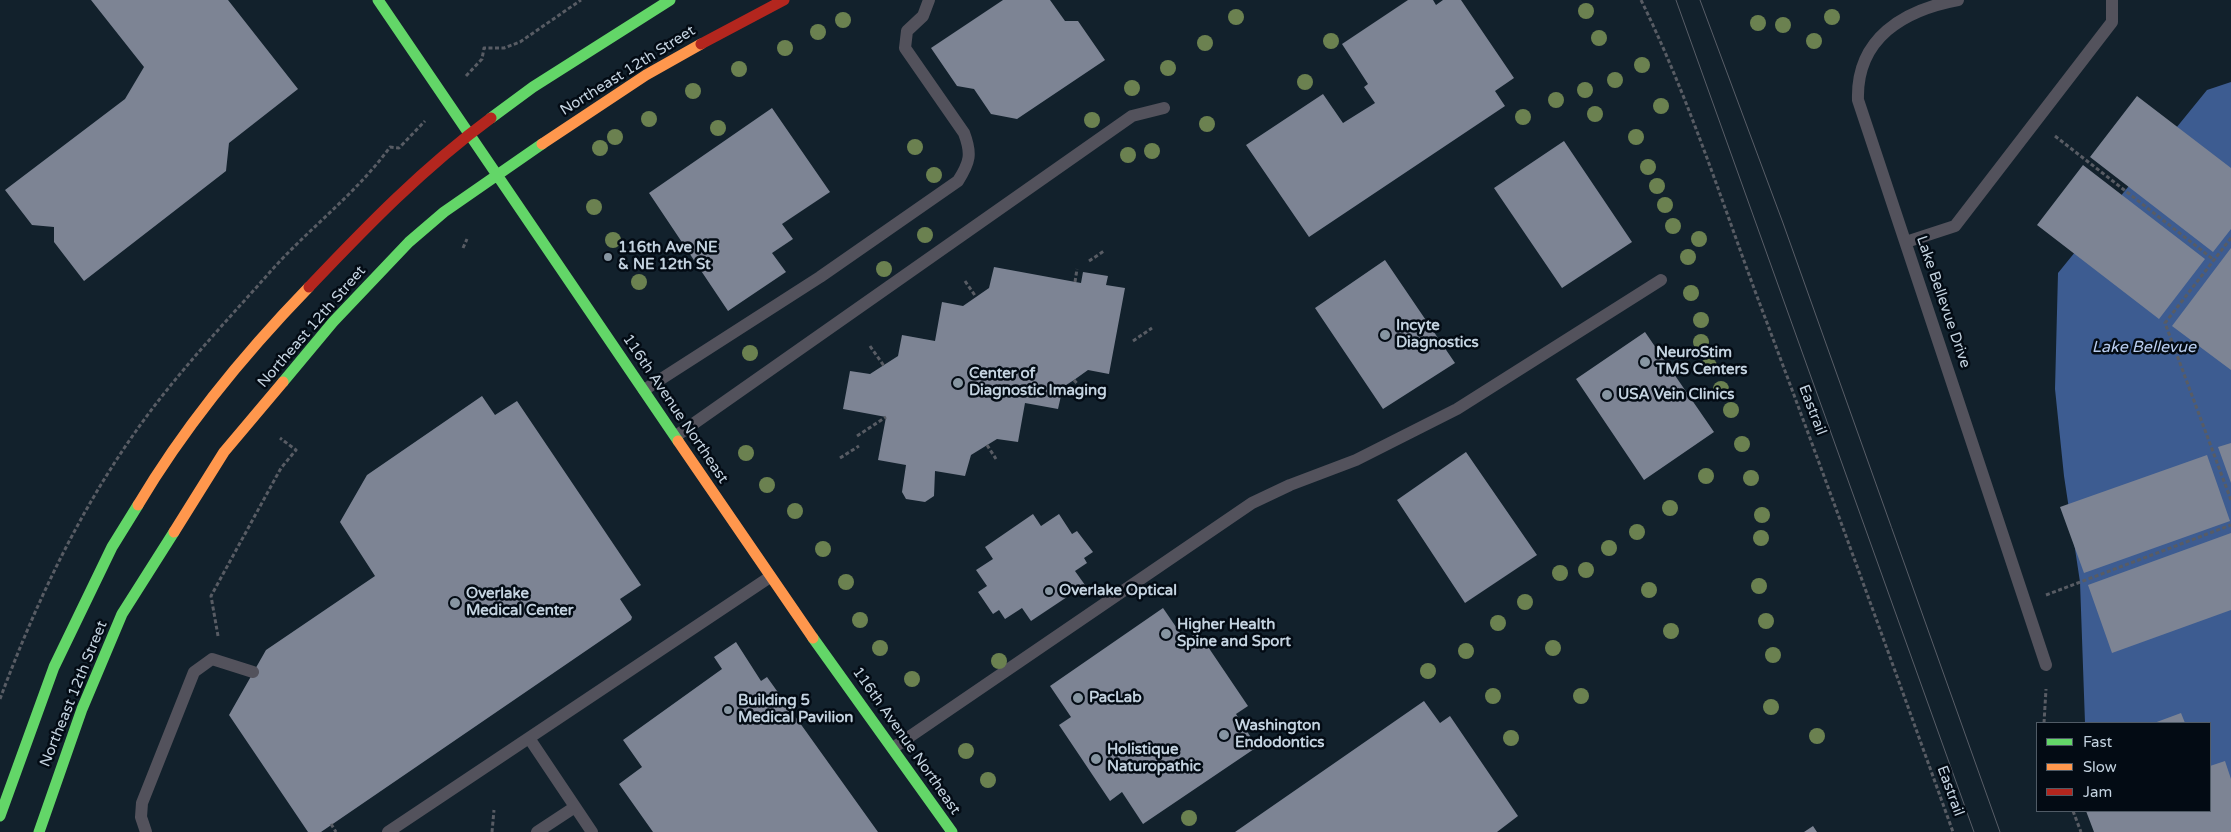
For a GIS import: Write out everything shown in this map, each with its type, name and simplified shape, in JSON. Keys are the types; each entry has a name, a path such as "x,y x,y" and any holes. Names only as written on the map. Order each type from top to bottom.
{"main road":[{"name":"116th Avenue Northeast","path":"378,0 770,576 952,832"},
{"name":"Northeast 12th Street","path":"0,816 54,667 112,547 164,461 229,378 300,296 378,214 419,176 470,134 533,87 670,0"},
{"name":"Northeast 12th Street","path":"39,832 82,709 122,614 224,452 333,322 409,242 444,212 496,174 646,75 722,31 784,0"}],"lane":[{"path":"644,390 820,276 958,181 968,165 970,148 964,133 905,48 907,31 923,16 929,0"},
{"name":"Lake Bellevue Drive","path":"1958,0 1933,5 1905,18 1880,35 1864,59 1857,82 1858,100 2046,665"},
{"path":"1906,242 1955,226 2112,22 2112,0"},
{"path":"676,436 1132,116 1164,108"},
{"path":"893,748 1252,503 1290,485 1356,460 1457,409 1661,280"},
{"path":"388,832 770,576"},
{"path":"146,832 141,818 142,803 194,672 212,659 253,672"},
{"path":"529,738 592,832"},
{"path":"538,832 575,807"}],"path":[{"path":"482,59 484,48 504,48 520,42 581,0"},
{"name":"Eastrail","path":"1641,0 1663,44 1697,128 1723,205 1821,466 1953,832"},
{"path":"2036,121 2214,260"},
{"path":"390,147 399,148"},
{"path":"2231,238 2165,323 2231,500"},
{"path":"463,248 467,239"},
{"path":"1089,261 1104,251"},
{"path":"1075,282 1077,268"},
{"path":"965,281 976,297"},
{"path":"1132,341 1152,328"},
{"path":"870,346 884,366"},
{"path":"1074,380 1079,386 1099,390"},
{"path":"857,436 886,417"},
{"path":"218,639 211,596 281,468 296,450 280,438"},
{"path":"987,445 996,459"},
{"path":"840,458 859,446"},
{"path":"2026,602 2231,525"},
{"path":"2044,722 2046,665"},
{"path":"492,832 494,810"},
{"path":"2073,812 2081,832"},
{"path":"331,824 336,832"}],"water":[{"name":"Lake Bellevue","path":"2231,82 2231,832 2121,832 2114,812 2211,812 2211,722 2085,722 2080,582 2064,476 2055,389 2058,273 2207,90"}],"building":[{"path":"91,0 228,0 298,89 229,143 226,171 84,281 54,242 54,227 32,225 5,190 125,99 144,67"},
{"path":"1003,0 1050,0 1065,21 1078,21 1105,60 1017,119 991,114 974,89 957,86 931,48"},
{"path":"1408,0 1433,0 1436,5 1443,0 1461,0 1514,78 1495,91 1505,106 1309,237 1246,145 1323,94 1343,123 1375,103 1364,87 1368,84 1342,44"},
{"path":"2137,96 2231,168 2231,229 2213,252 2090,157"},
{"path":"772,108 830,192 782,224 793,239 772,253 786,272 728,311 649,193"},
{"path":"1564,141 1632,242 1562,288 1494,188"},
{"path":"2083,165 2205,259 2159,319 2037,225"},
{"path":"2231,248 2231,370 2172,326"},
{"name":"Incyte Diagnostics","path":"1385,260 1455,363 1383,409 1315,308"},
{"name":"Center of Diagnostic Imaging","path":"994,267 1081,283 1083,272 1108,276 1106,285 1125,288 1109,374 1088,370 1063,387 1058,409 1025,403 1018,442 997,439 971,455 965,476 935,471 934,496 925,502 906,499 902,492 906,465 878,460 886,417 843,409 850,371 870,374 898,356 902,335 935,341 942,302 963,306 989,288"},
{"path":"1645,332 1714,432 1644,480 1576,379"},
{"path":"482,396 495,415 517,401 641,585 620,599 632,617 631,620 321,832 308,832 229,715 266,650 375,576 340,522 367,475"},
{"path":"2231,443 2231,483 2218,447"},
{"path":"1466,452 1537,555 1465,603 1397,500"},
{"path":"2207,455 2230,521 2084,573 2060,507"},
{"path":"1033,514 1041,526 1059,514 1072,534 1077,531 1093,552 1084,558 1087,563 1075,571 1085,585 1031,621 1022,608 1005,619 999,610 993,614 978,592 987,586 976,570 993,559 985,547"},
{"path":"2231,533 2231,610 2112,653 2088,585"},
{"path":"1163,608 1185,640 1198,632 1248,706 1236,714 1257,747 1143,824 1122,792 1110,801 1059,725 1071,717 1050,686"},
{"name":"Building 5 Medical Pavilion","path":"736,642 761,681 767,677 878,832 653,832 619,784 642,767 623,740 722,669 714,657"},
{"path":"1424,701 1440,723 1450,716 1518,816 1497,832 1235,832"},
{"path":"2181,713 2185,722 2157,722"},
{"path":"2225,761 2231,779 2231,832 2094,832 2086,812 2211,812 2211,766"},
{"path":"1813,826 1817,832 1804,832"}],"tram line":[{"path":"1676,0 1974,832"},
{"path":"1700,0 1783,223 2000,832"}],"traffic: fast":[{"path":"378,0 678,441"},
{"path":"491,118 533,87 670,0"},
{"path":"283,382 333,322 409,242 444,212 542,144"},
{"path":"0,816 54,667 112,547 138,505"},
{"path":"39,832 82,709 122,614 174,532"},
{"path":"813,638 952,832"}],"traffic: slow":[{"path":"542,144 646,75 701,44"},
{"path":"138,505 176,447 217,391 309,287"},
{"path":"174,532 224,452 283,382"},
{"path":"678,441 813,638"}],"traffic: jam":[{"path":"701,44 784,0"},
{"path":"309,287 374,220 419,178 491,118"}],"place":[{"name":"116th Ave NE & NE 12th St","path":"608,257"},
{"name":"Incyte Diagnostics","path":"1385,335"},
{"name":"NeuroStim TMS Centers","path":"1645,362"},
{"name":"Center of Diagnostic Imaging","path":"958,383"},
{"name":"USA Vein Clinics","path":"1607,395"},
{"name":"Overlake Optical","path":"1049,591"},
{"name":"Overlake Medical Center","path":"455,603"},
{"name":"Higher Health Spine and Sport","path":"1166,634"},
{"name":"PacLab","path":"1078,698"},
{"name":"Building 5 Medical Pavilion","path":"728,710"},
{"name":"Washington Endodontics","path":"1224,735"},
{"name":"Holistique Naturopathic","path":"1096,759"}]}
